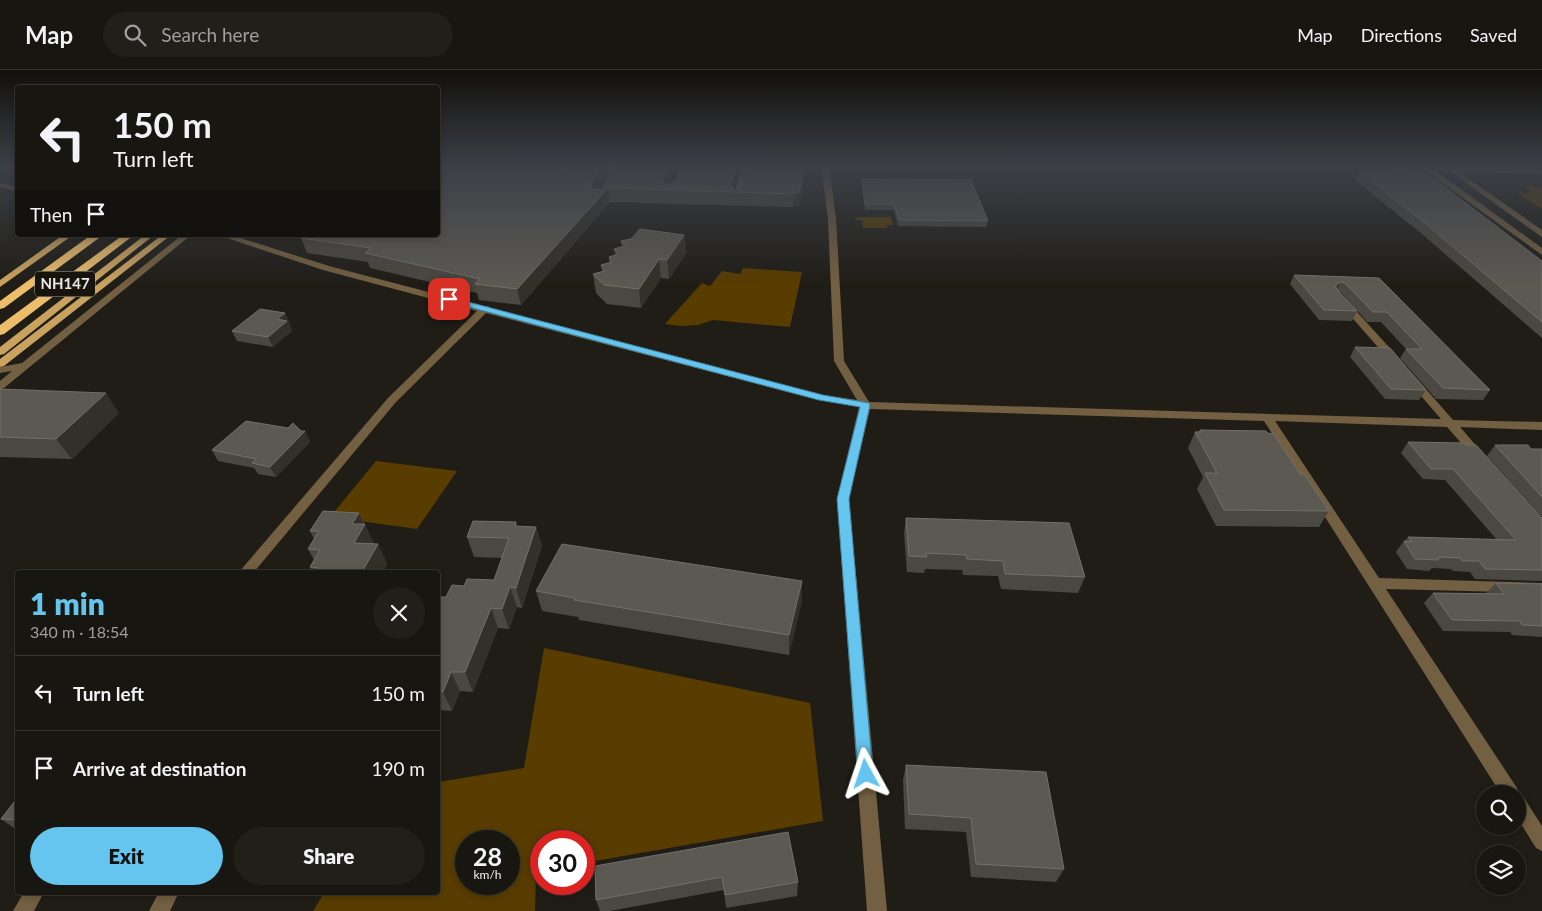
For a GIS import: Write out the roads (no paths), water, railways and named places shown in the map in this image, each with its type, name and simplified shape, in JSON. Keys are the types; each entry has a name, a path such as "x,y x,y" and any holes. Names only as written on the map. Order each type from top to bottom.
{"highway":[{"name":"NH147","path":"0,306 95,237"},
{"name":"NH147","path":"0,332 126,237"}],"main road":[{"path":"0,284 66,237"},
{"path":"0,352 147,237"},
{"path":"0,364 164,237"}],"street":[{"path":"830,206 839,361 865,405 843,499 877,911"},
{"path":"1479,206 1542,252"},
{"path":"1502,206 1542,234"},
{"path":"0,386 185,237"},
{"path":"228,237 326,268 485,308 822,398 865,405 1542,426"},
{"path":"1337,296 1488,466"},
{"path":"248,570 392,400 485,308"},
{"path":"0,370 25,366"},
{"path":"1267,417 1505,785"},
{"path":"1375,583 1542,588"},
{"path":"1526,817 1542,842"},
{"path":"23,911 33,895"},
{"path":"159,911 168,895"}]}
